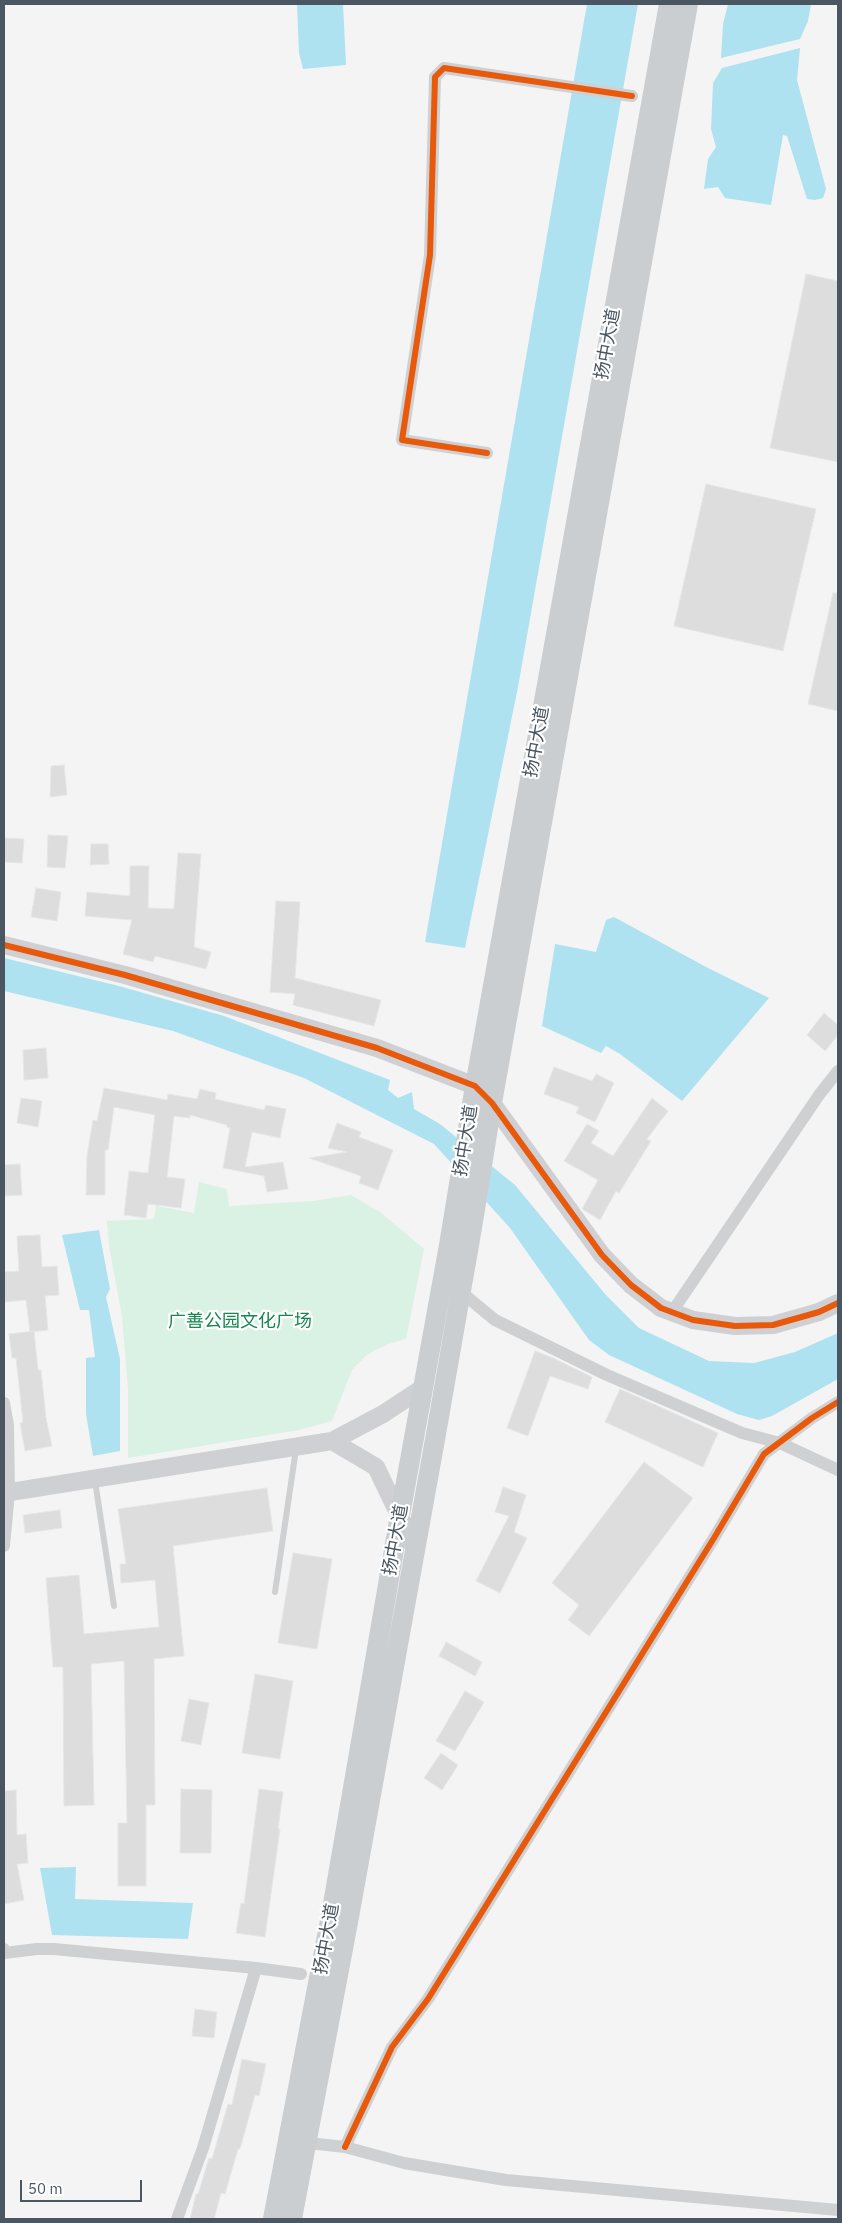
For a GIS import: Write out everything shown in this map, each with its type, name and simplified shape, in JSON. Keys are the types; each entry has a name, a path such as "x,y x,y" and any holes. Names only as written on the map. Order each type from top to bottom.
{"main road":[{"name":"扬中大道","path":"273,2219 299,2140 414,1546 452,1289 475,1086 669,4"},
{"name":"扬中大道","path":"292,2219 299,2140 332,1910 400,1515 424,1387 452,1289 492,1103 688,4"}],"street":[{"path":"487,453 402,440 430,255 435,77 444,68 632,96"},
{"path":"4,945 125,975 377,1048 475,1086 492,1103 602,1254 631,1285 661,1308 693,1320 735,1326 773,1325 819,1312 838,1303"},
{"path":"672,1312 819,1095 838,1071"},
{"path":"452,1289 495,1320 607,1376 742,1433 780,1443 838,1470"},
{"path":"6,1493 332,1441 383,1414 424,1387"},
{"path":"345,2147 392,2047 428,1999 714,1538 764,1454 812,1418 838,1402"},
{"path":"4,1403 8,1424 4,1546"},
{"path":"332,1441 376,1467 414,1546"},
{"path":"4,1949 4,1953 36,1949 54,1950 256,1968 301,1974"},
{"path":"177,2219 203,2148 256,1968"},
{"path":"299,2140 345,2147 404,2163 506,2180 838,2210"}],"lane":[{"path":"275,1592 296,1447"},
{"path":"95,1479 114,1606"}],"green space":[{"name":"广善公园文化广场","path":"199,1182 227,1189 229,1206 313,1201 351,1195 380,1212 424,1249 406,1339 388,1344 368,1354 352,1370 332,1421 299,1430 128,1458 128,1389 122,1317 109,1246 107,1221 154,1219 156,1206 194,1213"}],"water":[{"path":"297,4 343,4 346,65 303,69 299,53"},
{"path":"587,4 638,4 518,687 465,948 425,942"},
{"path":"728,4 811,4 808,21 800,39 721,58 723,24"},
{"path":"800,48 797,80 826,189 823,198 807,199 787,136 783,135 771,205 725,198 718,187 704,189 708,159 716,147 711,129 713,83 722,68"},
{"path":"614,917 708,968 769,998 682,1101 620,1054 606,1046 601,1053 542,1026 555,944 596,952 606,920"},
{"path":"4,958 119,986 224,1016 390,1080 388,1090 398,1098 412,1092 414,1109 440,1124 515,1185 605,1294 639,1328 709,1361 754,1363 795,1352 838,1333 838,1379 772,1416 759,1420 737,1414 609,1355 589,1340 510,1228 434,1144 304,1078 173,1031 4,991"},
{"path":"99,1230 110,1289 106,1297 120,1359 120,1451 93,1456 86,1414 86,1358 95,1357 89,1310 80,1310 62,1235"},
{"path":"76,1867 75,1899 193,1903 188,1939 52,1935 40,1868"}],"building":[{"path":"806,274 838,281 838,462 770,448"},
{"path":"706,484 816,509 783,651 674,626"},
{"path":"833,593 838,593 838,711 808,704"},
{"path":"64,765 67,795 50,797 51,766"},
{"path":"48,835 68,836 65,868 47,867"},
{"path":"4,838 24,839 22,863 4,862"},
{"path":"91,844 108,844 109,864 90,865"},
{"path":"178,853 201,854 194,947 211,952 206,969 155,956 153,962 123,954 132,920 85,916 87,892 130,896 130,866 149,866 148,908 174,909"},
{"path":"36,888 61,892 57,921 31,917"},
{"path":"276,901 300,902 295,978 381,1000 374,1026 293,1005 295,994 270,992"},
{"path":"824,1013 838,1025 838,1035 825,1051 807,1035"},
{"path":"46,1048 48,1078 24,1080 23,1050"},
{"path":"554,1067 592,1081 596,1074 614,1083 595,1122 576,1113 579,1107 544,1094"},
{"path":"104,1088 167,1100 168,1094 197,1099 200,1089 216,1093 215,1099 264,1110 266,1105 286,1109 280,1138 252,1132 245,1167 283,1162 288,1189 267,1192 264,1176 223,1168 230,1128 227,1125 190,1115 190,1118 174,1116 167,1177 185,1179 181,1208 148,1204 146,1218 124,1215 129,1171 148,1173 155,1115 114,1107 108,1150 105,1150 105,1195 86,1195 87,1156 93,1120 97,1121"},
{"path":"21,1098 42,1101 38,1127 17,1123"},
{"path":"652,1098 668,1111 647,1139 651,1141 619,1193 616,1191 600,1220 582,1209 598,1180 564,1161 587,1124 599,1131 591,1143 613,1156"},
{"path":"337,1123 361,1132 359,1137 393,1150 378,1190 359,1183 361,1176 309,1158 347,1152 328,1148"},
{"path":"20,1164 22,1195 4,1196 4,1165"},
{"path":"40,1235 42,1267 57,1266 59,1295 45,1296 48,1330 30,1332 26,1300 4,1302 4,1272 19,1271 17,1236"},
{"path":"34,1331 38,1370 41,1370 46,1418 52,1446 25,1451 20,1423 23,1422 16,1358 12,1358 9,1334"},
{"path":"535,1351 592,1377 588,1389 550,1376 528,1436 507,1428"},
{"path":"620,1389 718,1433 703,1467 605,1422"},
{"path":"644,1462 693,1498 589,1636 568,1620 579,1605 552,1583"},
{"path":"503,1487 526,1495 514,1532 527,1538 500,1593 476,1581 509,1516 495,1512"},
{"path":"267,1488 273,1531 173,1546 184,1656 154,1659 155,1805 146,1805 146,1886 118,1886 118,1823 127,1823 124,1661 91,1664 94,1805 64,1806 63,1667 53,1667 46,1578 79,1575 84,1634 159,1627 155,1580 121,1583 120,1564 126,1564 118,1509"},
{"path":"60,1510 62,1528 25,1533 23,1515"},
{"path":"293,1553 332,1559 317,1649 278,1643"},
{"path":"446,1642 482,1662 475,1676 439,1656"},
{"path":"255,1674 293,1681 280,1759 242,1753"},
{"path":"465,1691 484,1702 455,1751 436,1741"},
{"path":"189,1699 209,1703 201,1745 181,1741"},
{"path":"441,1753 458,1765 442,1790 424,1778"},
{"path":"181,1789 212,1790 211,1853 180,1853"},
{"path":"259,1789 283,1792 278,1829 280,1829 265,1937 236,1933 241,1903 244,1904"},
{"path":"16,1790 17,1835 26,1834 28,1863 17,1864 24,1900 4,1904 4,1791"},
{"path":"195,2009 217,2012 214,2038 192,2036"},
{"path":"242,2059 266,2064 259,2096 255,2095 240,2149 238,2149 225,2194 221,2193 214,2219 190,2219 196,2194 198,2194 209,2158 212,2159 228,2104 232,2105"}],"cycle path":[{"path":"487,453 402,440 430,255 435,77 444,68 632,96"},
{"path":"4,945 125,975 377,1048 475,1086 492,1103 602,1255 631,1285 661,1308 693,1320 735,1326 773,1325 819,1312 838,1303"},
{"path":"345,2147 392,2047 428,1999 714,1538 764,1454 812,1418 838,1402"}]}
